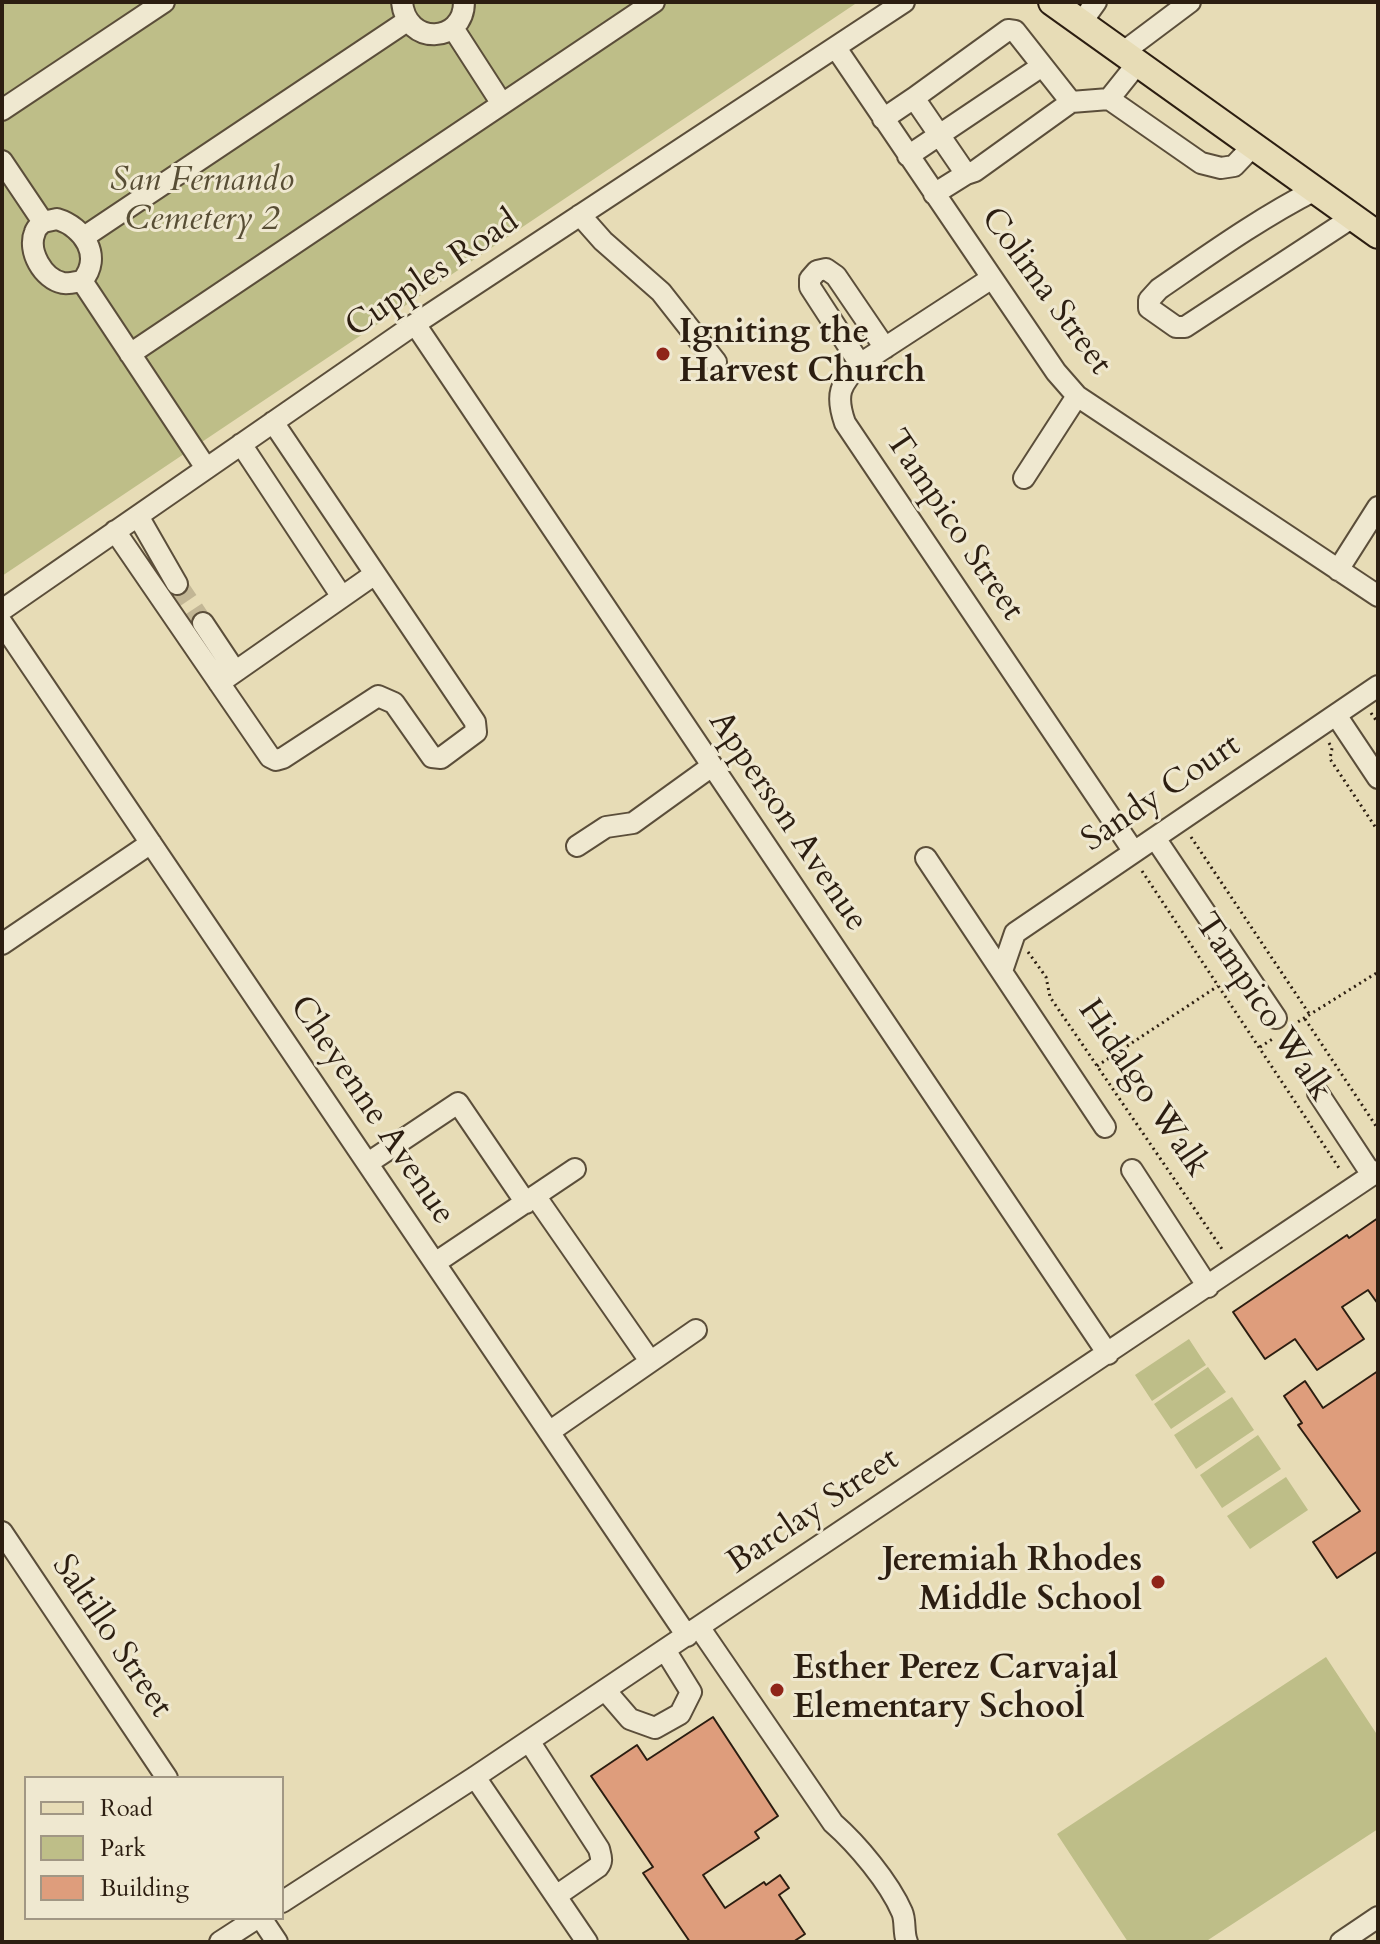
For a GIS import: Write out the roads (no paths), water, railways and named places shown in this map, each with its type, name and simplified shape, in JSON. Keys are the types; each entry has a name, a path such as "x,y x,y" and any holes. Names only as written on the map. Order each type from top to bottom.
{"main road":[{"path":"1052,2 1088,12 1130,58 1378,235"}],"street":[{"path":"2,110 164,2"},
{"path":"84,237 404,11 423,33 444,33 460,20 464,2"},
{"path":"130,354 654,2"},
{"name":"Cupples Road","path":"2,610 415,324 904,2"},
{"path":"1109,99 1130,58 1179,5"},
{"path":"453,28 502,104"},
{"path":"883,119 1008,30 1015,31 1071,102"},
{"name":"Colima Street","path":"836,48 1056,372 1077,396 1378,596"},
{"path":"908,156 1042,66"},
{"path":"914,98 966,174"},
{"path":"934,194 975,171 1071,102 1109,99 1201,163 1221,168 1234,166 1253,146"},
{"path":"6,177 43,222"},
{"path":"1315,190 1269,214 1159,289 1149,300 1149,308 1176,327 1185,327 1353,217"},
{"path":"580,215 603,241 661,292 716,362"},
{"path":"57,219 69,222 84,237 91,263 90,271 82,281 64,284 51,278 41,267 34,250 34,233 43,222 57,219"},
{"path":"860,364 810,287 810,279 817,271 826,269 836,276 885,348"},
{"name":"Tampico Street","path":"992,278 860,364 842,386 839,400 845,423 1132,853"},
{"path":"82,281 206,468"},
{"name":"Apperson Avenue","path":"415,324 1108,1354"},
{"path":"1024,478 1077,396"},
{"path":"203,623 227,677 270,757 276,760 378,696 394,703 432,757 441,758 476,732 475,722 273,422"},
{"path":"241,444 342,597"},
{"path":"1338,570 1378,507"},
{"path":"138,516 177,584"},
{"path":"115,531 227,677"},
{"path":"227,677 375,574"},
{"name":"Cheyenne Avenue","path":"2,623 549,1432 833,1823 855,1842 886,1887 903,1913 907,1942"},
{"name":"Sandy Court","path":"1002,971 1015,933 1378,686"},
{"path":"1336,715 1378,778"},
{"path":"577,846 606,827 633,823 712,766"},
{"path":"1155,838 1284,1025"},
{"path":"2,944 151,843"},
{"path":"926,858 1105,1127"},
{"path":"1318,1093 1375,1173"},
{"path":"368,1163 458,1103 650,1361"},
{"path":"435,1263 575,1169"},
{"path":"1132,1170 1208,1287"},
{"name":"Barclay Street","path":"284,1901 693,1632 1375,1173"},
{"path":"549,1432 696,1330"},
{"name":"Saltillo Street","path":"2,1532 166,1776"},
{"path":"605,1690 630,1719 655,1728 680,1714 691,1692 665,1650"},
{"path":"529,1741 601,1856 598,1867 556,1896"},
{"path":"475,1777 587,1942"},
{"path":"1341,1942 1378,1917"},
{"path":"220,1942 256,1920"},
{"path":"260,1920 277,1942"}],"tunnel":[{"path":"177,584 203,623"}],"place":[{"name":"Igniting the Harvest Church","path":"663,354"},
{"name":"Jeremiah Rhodes Middle School","path":"1158,1582"},
{"name":"Esther Perez Carvajal Elementary School","path":"777,1690"}],"park label":[{"name":"San Fernando Cemetery 2","path":"202,202"}]}
